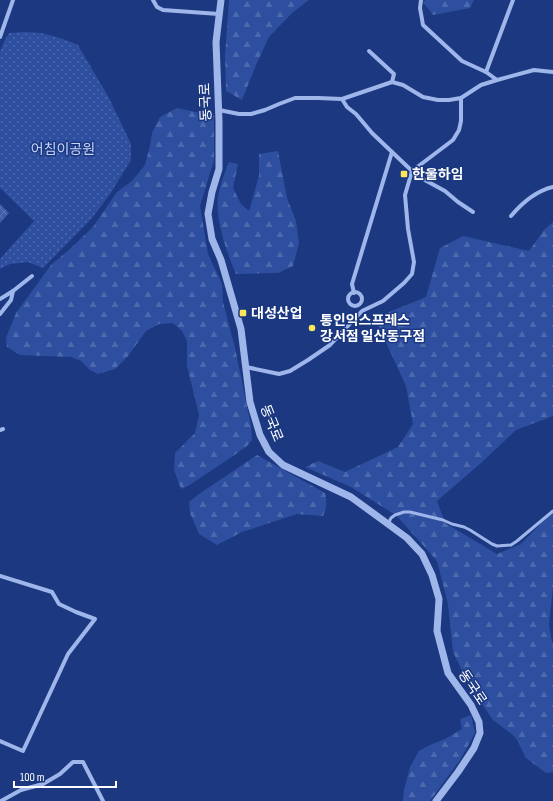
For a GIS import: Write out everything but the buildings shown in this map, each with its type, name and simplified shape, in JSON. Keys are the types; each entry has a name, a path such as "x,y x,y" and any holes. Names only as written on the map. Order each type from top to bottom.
{"street":[{"path":"0,37 13,0"},
{"path":"153,0 157,7 163,10 219,14"},
{"name":"동국로","path":"221,0 216,42 219,110 219,169 212,192 208,214 212,239 221,260 241,329 250,402 260,435 269,452 283,465 351,497 407,538 422,554 432,575 439,599 437,631 448,674 471,705 479,722 480,733 474,748 436,801"},
{"path":"421,0 420,8 423,25 462,61 486,72 497,80"},
{"path":"486,72 513,0"},
{"path":"369,51 394,74 392,82"},
{"path":"219,110 239,114 251,114 295,98 342,99 392,82 403,85 423,97 438,100 449,100 461,98 481,85 534,70 553,72"},
{"path":"246,367 278,374 290,371 330,344 362,311 383,301 412,274 414,262 408,229 405,195 412,171 453,140 459,130 461,98"},
{"path":"342,99 347,107 356,114 372,133 412,171 421,178 445,191 473,212"},
{"path":"354,293 352,284 392,152"},
{"path":"512,216 518,208 534,195 553,187"},
{"path":"0,299 32,276"},
{"path":"0,314 10,300 13,291"},
{"path":"354,293 359,294 362,297 362,302 359,305 352,306 349,301 349,296 354,293"},
{"path":"359,305 362,311"},
{"path":"0,576 52,592 59,604 95,619 68,654 23,751 0,740"},
{"path":"1,801 21,790 42,784 60,774 73,762 83,762 103,801"}],"lane":[{"path":"388,524 391,518 395,515 410,512 464,527 492,544 504,546 511,545 518,541 553,511"}],"green space":[{"path":"229,0 309,0 292,13 269,37 242,100 226,91 225,56"},
{"path":"426,0 474,0 470,8 433,15 423,2"},
{"name":"어침이공원","path":"9,33 41,33 53,36 78,45 109,98 131,144 131,160 110,194 92,218 43,268 28,262 10,264 0,269 0,259 34,221 0,188 0,52"},
{"path":"177,108 214,116 214,160 200,206 208,254 222,284 223,302 235,348 251,426 252,440 247,446 236,454 188,486 181,489 174,470 175,453 195,433 199,415 187,366 187,341 182,331 173,323 159,324 146,331 128,356 115,369 98,374 90,370 81,361 71,357 20,355 7,347 6,338 16,313 51,265 93,227 117,192 132,181 145,165 152,133 160,117"},
{"path":"278,151 287,198 296,221 299,243 293,266 278,273 236,274 225,245 219,223 218,201 223,177 229,162 238,164 233,188 241,204 249,211 259,176 259,154"},
{"path":"553,222 553,416 516,430 437,501 445,523 497,554 521,544 553,511 553,587 549,625 553,643 553,772 546,773 526,758 517,740 513,735 493,720 469,685 453,652 448,604 437,561 397,516 351,487 305,467 318,461 345,472 398,447 413,424 406,386 378,325 389,312 426,297 440,248 463,236 529,251 544,230"},
{"path":"257,455 325,493 326,504 323,516 297,514 242,532 217,545 199,534 190,513 189,502"},
{"path":"471,715 475,733 460,760 430,801 403,801 404,790 410,767 419,751 462,729 460,719"}],"place":[{"name":"한울하임","path":"404,174"},
{"name":"대성산업","path":"243,313"},
{"name":"통인익스프레스 강서점 일산동구점","path":"312,328"}]}
